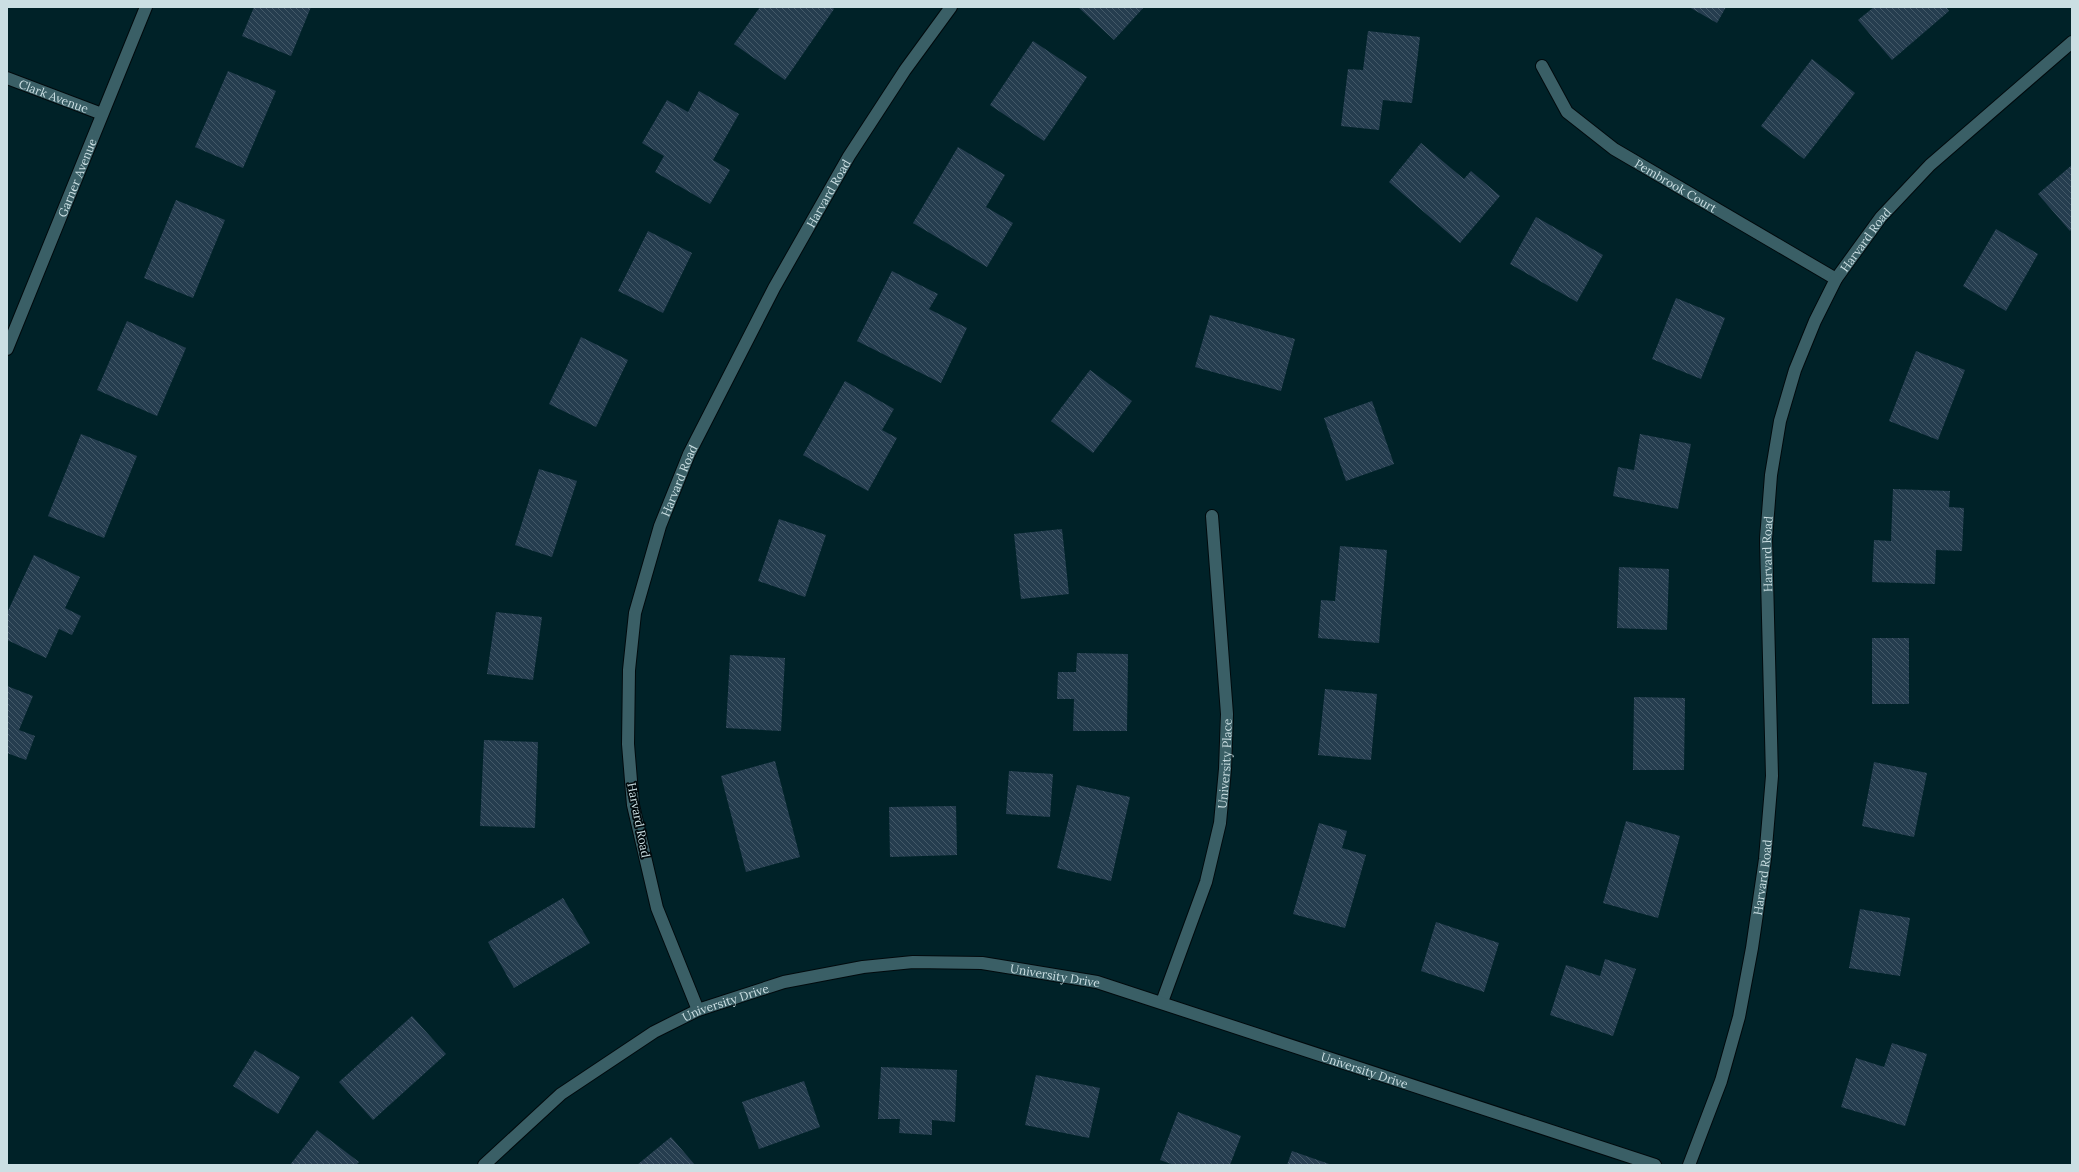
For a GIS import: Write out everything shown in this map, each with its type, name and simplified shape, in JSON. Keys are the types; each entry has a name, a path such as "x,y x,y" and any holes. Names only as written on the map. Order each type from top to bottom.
{"street":[{"name":"Garner Avenue","path":"7,349 146,7"},
{"name":"Harvard Road","path":"698,1010 657,908 634,805 628,744 629,670 635,613 660,526 689,454 774,288 849,156 904,70 951,7"},
{"name":"Harvard Road","path":"1689,1165 1721,1081 1739,1017 1752,948 1765,859 1772,776 1766,539 1771,475 1780,421 1795,370 1815,321 1836,279 1881,217 1930,165 2072,42"},
{"name":"Pembrook Court","path":"1542,66 1566,112 1602,140 1836,279"},
{"name":"Clark Avenue","path":"7,78 102,114"},
{"name":"University Place","path":"1162,1002 1206,882 1220,822 1225,768 1227,714 1212,516"},
{"name":"University Drive","path":"484,1165 561,1094 654,1032 698,1010 784,982 863,967 914,962 982,963 1096,982 1162,1002 1655,1165"}],"building":[{"path":"254,7 311,7 291,56 242,36"},
{"path":"760,7 832,7 834,9 785,80 734,44"},
{"path":"1078,7 1144,7 1114,40"},
{"path":"1689,7 1726,7 1717,23"},
{"path":"1874,7 1946,7 1949,11 1892,60 1858,20"},
{"path":"1368,31 1420,37 1412,103 1383,100 1379,130 1341,126 1348,69 1363,70"},
{"path":"1033,41 1087,77 1044,141 990,105"},
{"path":"1812,59 1855,93 1804,159 1761,126"},
{"path":"228,71 276,91 243,168 195,147"},
{"path":"699,91 739,114 713,160 730,170 710,204 655,172 664,156 642,143 667,100 688,112"},
{"path":"1421,143 1464,179 1471,171 1500,196 1460,243 1389,182"},
{"path":"958,147 1005,175 986,207 1013,223 987,267 913,223"},
{"path":"2072,165 2072,229 2070,231 2038,194"},
{"path":"176,200 225,220 193,298 144,278"},
{"path":"1536,217 1603,255 1577,302 1510,264"},
{"path":"1996,229 2038,254 2006,311 1963,286"},
{"path":"648,231 692,253 663,313 618,291"},
{"path":"892,271 938,294 929,309 967,328 941,383 857,341"},
{"path":"1676,298 1725,318 1701,379 1652,359"},
{"path":"1210,315 1295,339 1281,391 1195,367"},
{"path":"127,321 186,348 157,416 97,390"},
{"path":"581,337 628,360 596,427 549,404"},
{"path":"1916,351 1965,370 1938,440 1889,421"},
{"path":"1090,370 1132,401 1093,453 1051,421"},
{"path":"845,381 894,409 882,430 897,438 868,491 803,455"},
{"path":"1372,401 1394,464 1346,481 1324,418"},
{"path":"81,434 137,456 104,538 48,516"},
{"path":"1640,434 1691,444 1678,509 1613,496 1618,467 1634,470"},
{"path":"539,469 577,481 552,557 515,545"},
{"path":"1893,489 1950,491 1949,507 1964,508 1962,551 1936,550 1935,584 1872,582 1874,540 1891,541"},
{"path":"779,519 826,535 805,597 758,581"},
{"path":"1062,529 1069,594 1021,599 1014,534"},
{"path":"1340,546 1387,550 1379,643 1318,638 1321,600 1335,601"},
{"path":"34,555 80,577 65,608 81,616 72,635 59,629 46,658 7,640 7,613"},
{"path":"1619,567 1669,569 1667,630 1617,628"},
{"path":"496,612 542,617 533,680 487,674"},
{"path":"1872,638 1909,638 1909,704 1872,704"},
{"path":"1077,653 1128,654 1127,731 1073,731 1074,699 1057,699 1058,672 1076,672"},
{"path":"730,655 785,658 781,731 726,728"},
{"path":"7,686 33,696 19,730 35,736 26,760 7,753"},
{"path":"1325,689 1377,694 1371,760 1318,755"},
{"path":"1634,697 1685,698 1684,770 1633,770"},
{"path":"484,740 538,742 535,828 480,826"},
{"path":"775,761 800,857 746,872 721,776"},
{"path":"1874,762 1927,773 1914,837 1862,826"},
{"path":"1009,771 1053,774 1050,817 1006,814"},
{"path":"1077,785 1130,797 1111,881 1057,868"},
{"path":"956,806 957,855 890,857 889,807"},
{"path":"1626,821 1680,836 1658,918 1603,903"},
{"path":"1319,823 1347,831 1342,848 1366,855 1345,928 1293,914"},
{"path":"563,898 590,943 514,988 488,942"},
{"path":"1860,909 1910,918 1900,976 1849,968"},
{"path":"1436,922 1499,943 1484,992 1421,971"},
{"path":"1605,959 1636,969 1613,1036 1550,1015 1566,965 1600,976"},
{"path":"412,1016 446,1054 373,1120 339,1082"},
{"path":"1892,1043 1927,1054 1905,1126 1841,1107 1856,1058 1884,1067"},
{"path":"255,1050 300,1077 278,1114 233,1086"},
{"path":"881,1067 957,1070 955,1122 932,1120 932,1135 899,1133 900,1119 878,1119"},
{"path":"1036,1075 1100,1088 1089,1138 1025,1125"},
{"path":"804,1081 820,1127 759,1149 742,1102"},
{"path":"1178,1112 1241,1136 1230,1165 1174,1165 1160,1160"},
{"path":"317,1130 359,1162 356,1165 290,1165"},
{"path":"671,1137 695,1165 637,1165"},
{"path":"1292,1151 1332,1165 1287,1165"}]}
